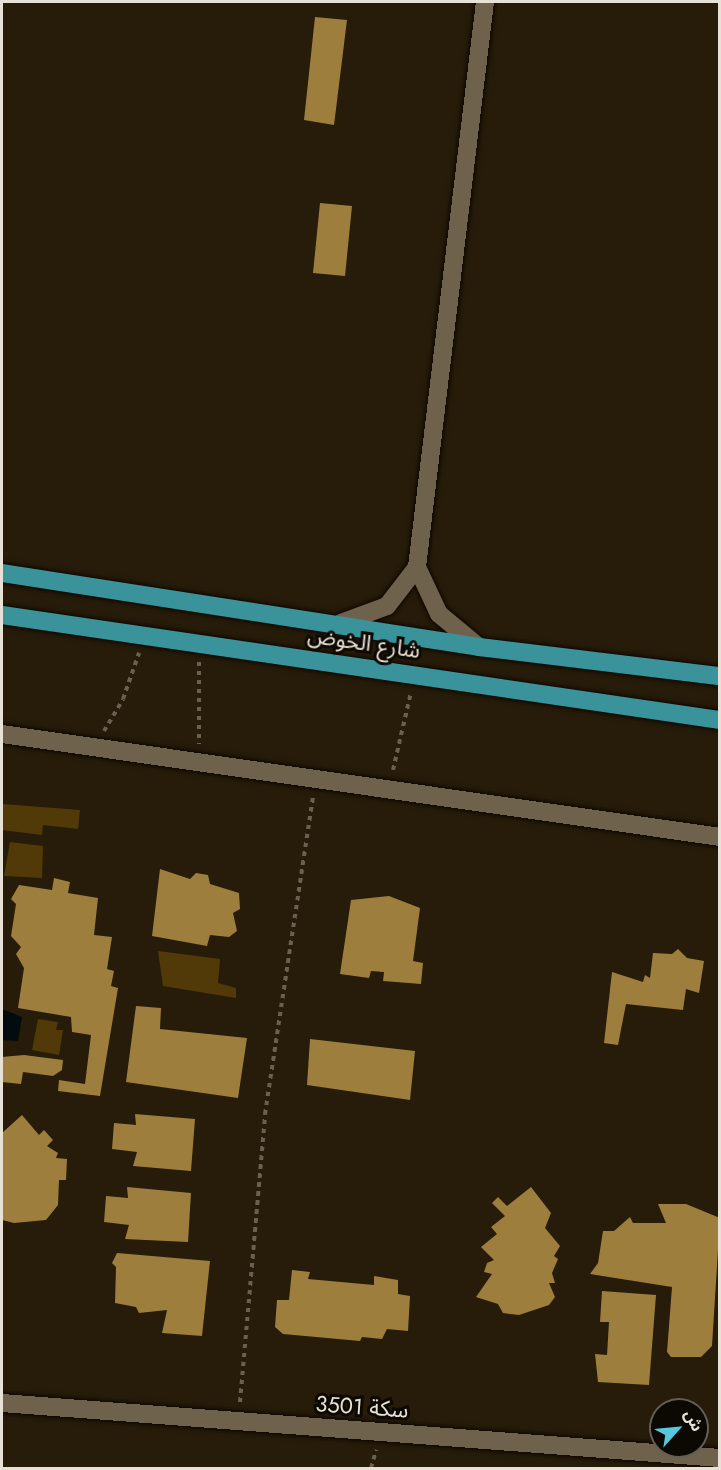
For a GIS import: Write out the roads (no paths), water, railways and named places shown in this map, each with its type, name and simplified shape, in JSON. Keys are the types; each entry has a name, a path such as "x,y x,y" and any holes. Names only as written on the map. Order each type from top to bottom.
{"main road":[{"name":"شارع الخوض","path":"2,573 341,623 479,647 720,676"},
{"name":"شارع الخوض","path":"2,615 720,720"}],"street":[{"path":"341,623 387,606 417,567 485,2"},
{"path":"417,567 439,614 479,647"},
{"path":"2,734 316,777 720,837"},
{"name":"سكة 3501","path":"2,1403 720,1458"}]}
